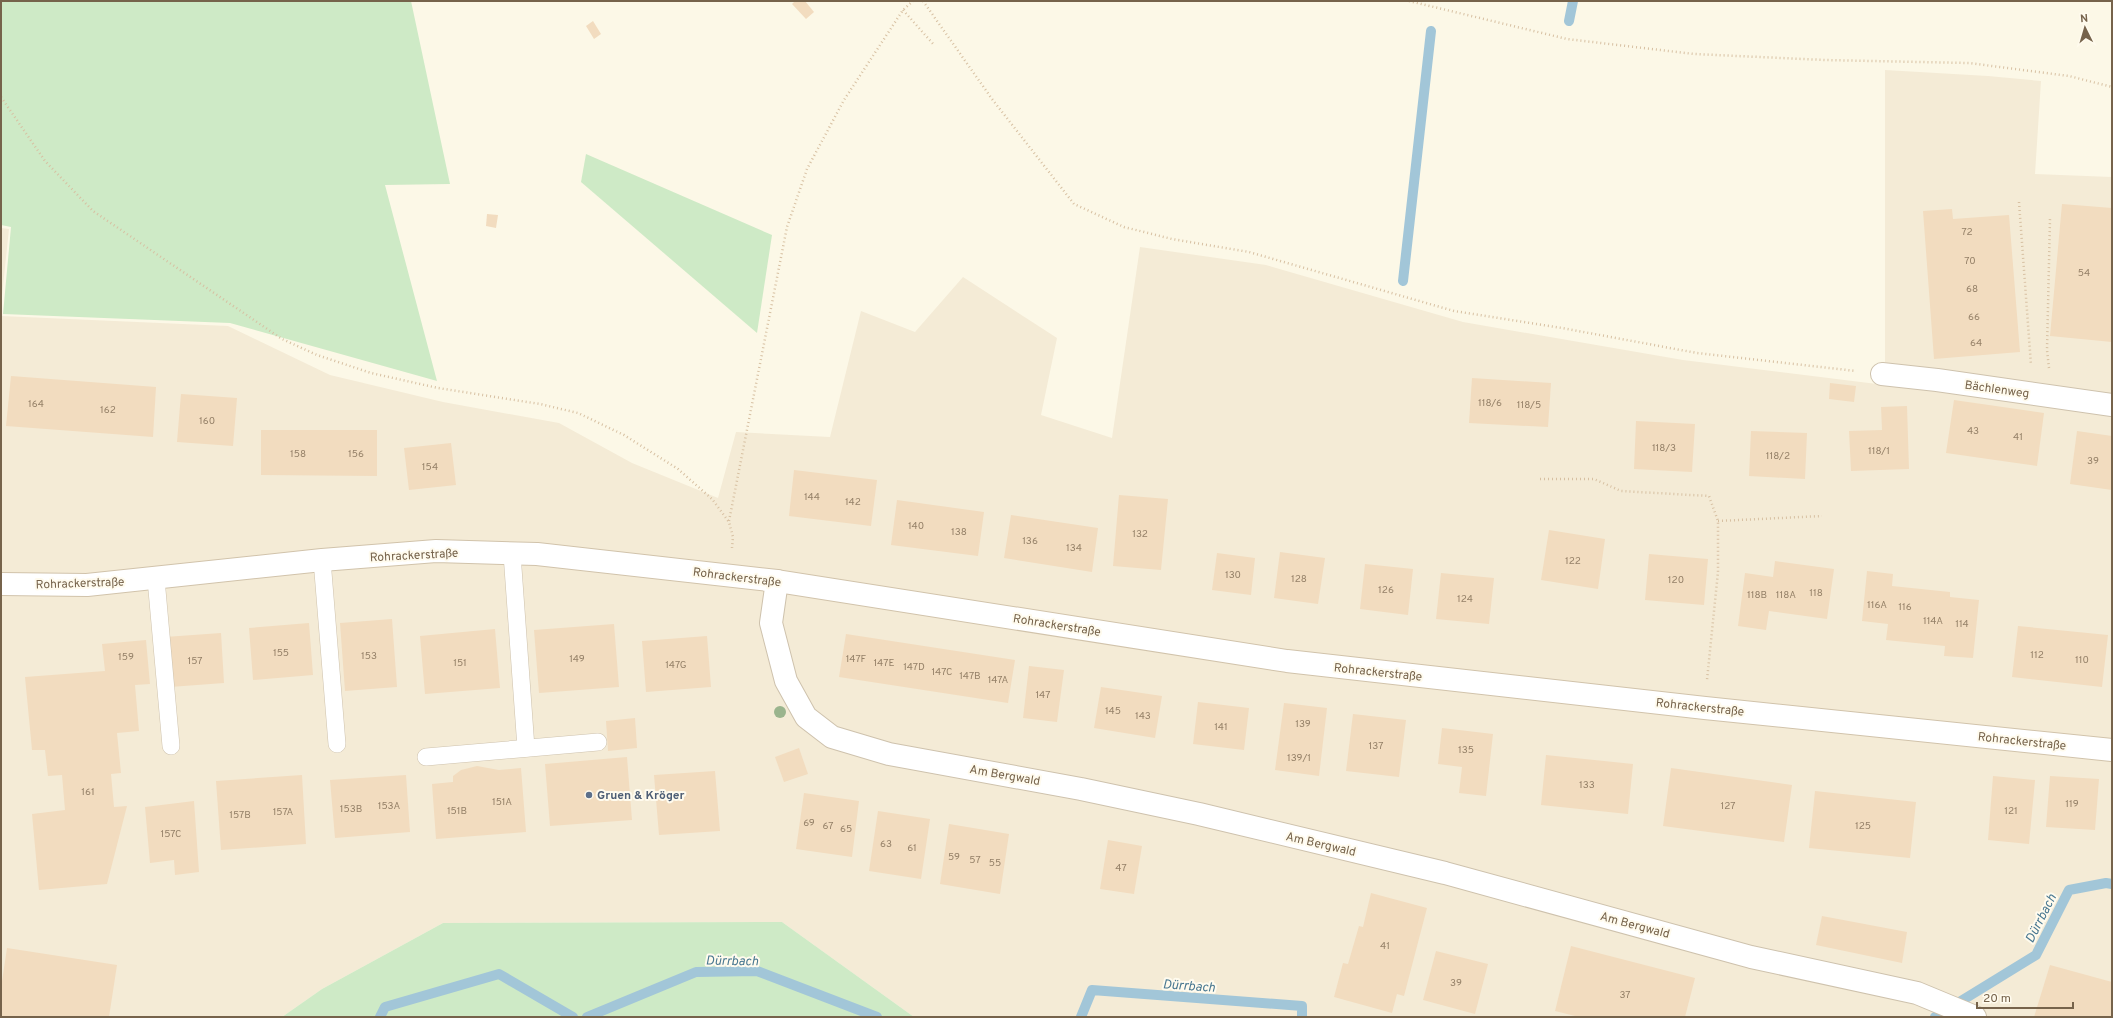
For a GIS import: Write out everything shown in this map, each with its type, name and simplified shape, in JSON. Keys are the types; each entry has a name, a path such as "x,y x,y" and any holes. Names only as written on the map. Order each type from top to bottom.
{"street":[{"name":"Bächlenweg","path":"1882,374 1937,380 2112,405"},
{"name":"Rohrackerstraße","path":"1,584 87,585 156,579 322,560 436,552 536,554 777,581 1287,661 1704,708 2112,750"},
{"name":"Am Bergwald","path":"777,581 771,622 786,680 806,717 832,738 889,754 1081,789 1199,814 1445,874 1751,957 1917,992 1969,1014"}],"lane":[{"path":"512,554 526,748"},
{"path":"322,560 337,744"},
{"path":"156,579 171,746"},
{"path":"426,757 598,742"}],"path":[{"path":"729,522 787,227 807,169 844,100 903,10 913,1"},
{"path":"923,1 992,99 1074,204 1124,227 1172,239 1249,252 1454,311 1562,328 1697,353 1882,374"},
{"path":"1410,1 1567,39 1694,54 1825,60 1968,63 2069,76 2112,87"},
{"path":"903,10 934,45"},
{"path":"1,97 45,161 93,211 282,339 317,355 371,373 438,388 540,404 578,414 624,434 678,469 712,499 729,522 733,537 728,575"},
{"path":"2019,202 2031,365 2024,366"},
{"path":"2050,219 2047,350 2053,397"},
{"path":"1540,479 1594,480 1620,491 1709,496 1718,520 1718,572 1704,708"},
{"path":"1718,520 1822,516"}],"shaded area":[{"path":"1885,70 1988,76 2041,81 2035,174 2112,177 2112,1017 914,1017 782,922 443,923 322,989 282,1017 1,1017 1,316 228,326 330,375 443,402 559,423 632,463 718,498 736,432 830,437 861,311 915,332 963,277 1057,338 1041,415 1112,438 1140,247 1266,265 1463,322 1683,360 1885,385"},
{"path":"1,228 9,229 1,305"}],"green space":[{"path":"1,1 411,1 450,184 385,185 437,381 230,323 3,314 11,227 1,225"},
{"path":"586,154 772,235 757,333 581,182"},
{"path":"782,922 914,1017 282,1017 322,989 443,923"}],"building":[{"path":"795,1 805,1 814,12 806,19 792,4"},
{"path":"593,21 601,34 594,39 586,26"},
{"path":"2062,204 2112,208 2112,342 2050,336"},
{"path":"1952,209 1953,219 2009,215 2020,352 1934,359 1923,211"},
{"path":"487,214 498,215 496,228 486,226"},
{"path":"11,376 156,387 153,437 6,426"},
{"path":"1472,378 1551,383 1548,427 1469,423"},
{"path":"1830,383 1856,386 1854,402 1829,399"},
{"path":"181,394 237,398 233,446 177,442"},
{"path":"1954,400 2044,413 2037,466 1946,453"},
{"path":"1907,406 1909,469 1851,471 1849,431 1882,430 1881,407"},
{"path":"1636,421 1695,424 1692,472 1634,469"},
{"path":"261,430 377,430 377,476 261,475"},
{"path":"1751,431 1807,433 1805,479 1749,476"},
{"path":"2077,431 2112,436 2112,490 2070,484"},
{"path":"451,443 456,485 409,490 404,448"},
{"path":"794,470 877,480 871,526 789,516"},
{"path":"1119,495 1168,499 1161,570 1113,566"},
{"path":"897,500 984,512 978,556 891,545"},
{"path":"1011,515 1098,528 1092,572 1004,558"},
{"path":"1549,530 1605,539 1598,589 1541,580"},
{"path":"1280,552 1325,558 1318,604 1274,598"},
{"path":"1217,553 1255,558 1251,595 1212,590"},
{"path":"1649,554 1708,559 1704,605 1645,600"},
{"path":"1775,561 1834,569 1827,619 1769,611 1766,630 1738,626 1745,573 1773,577"},
{"path":"1365,564 1413,569 1408,615 1360,609"},
{"path":"1867,571 1893,574 1892,586 1950,592 1950,597 1979,600 1973,658 1944,656 1945,646 1886,640 1888,624 1862,621"},
{"path":"1441,573 1494,578 1489,624 1436,619"},
{"path":"392,619 397,687 345,691 340,623"},
{"path":"309,623 313,675 253,680 249,628"},
{"path":"614,624 619,687 539,693 534,630"},
{"path":"2018,626 2108,635 2102,687 2012,677"},
{"path":"495,629 500,688 425,694 420,636"},
{"path":"221,633 224,683 170,687 165,637"},
{"path":"846,634 1015,660 1008,703 839,677"},
{"path":"707,636 711,687 646,692 642,641"},
{"path":"146,640 150,684 135,685 139,731 117,733 121,773 111,774 114,807 127,806 107,884 39,890 32,814 65,810 62,775 48,776 45,750 32,750 25,677 105,671 102,644"},
{"path":"1029,666 1064,670 1057,722 1023,718"},
{"path":"1101,687 1162,696 1155,738 1094,728"},
{"path":"1198,702 1249,708 1244,750 1193,744"},
{"path":"1284,703 1327,708 1319,776 1275,770"},
{"path":"1353,714 1406,720 1399,777 1346,771"},
{"path":"635,718 637,748 608,751 606,721"},
{"path":"1442,728 1493,734 1486,796 1459,793 1462,767 1438,764"},
{"path":"799,748 808,774 784,782 775,757"},
{"path":"1546,755 1633,764 1628,814 1541,805"},
{"path":"627,757 632,820 550,826 545,764"},
{"path":"477,766 499,770 521,768 526,832 436,839 432,784 453,782 453,776 461,770"},
{"path":"1671,768 1792,785 1784,842 1663,826"},
{"path":"715,771 720,831 659,835 654,775"},
{"path":"302,775 306,844 221,850 216,781"},
{"path":"406,775 410,832 335,838 330,780"},
{"path":"1993,776 2035,780 2029,844 1988,840"},
{"path":"2050,776 2099,779 2095,830 2046,827"},
{"path":"1815,791 1916,802 1910,858 1809,848"},
{"path":"804,793 859,801 852,857 796,849"},
{"path":"194,801 199,872 175,875 174,860 150,863 145,807"},
{"path":"878,811 930,819 921,879 869,871"},
{"path":"949,824 1009,834 1000,894 940,884"},
{"path":"1108,840 1142,846 1134,894 1100,889"},
{"path":"1371,893 1427,908 1404,996 1397,994 1392,1013 1334,997 1343,963 1348,964 1359,926 1363,927"},
{"path":"1822,916 1907,932 1902,963 1816,945"},
{"path":"1571,946 1695,978 1685,1017 1579,1017 1555,1011"},
{"path":"7,948 117,965 109,1017 1,1017 1,988"},
{"path":"1436,951 1488,964 1475,1014 1423,1000"},
{"path":"2050,965 2112,982 2112,1017 2034,1017"}],"waterway":[{"path":"1569,21 1573,1"},
{"path":"1403,281 1431,31"},
{"name":"Dürrbach","path":"1935,1017 2036,955 2069,890 2106,883 2112,884"},
{"name":"Dürrbach","path":"587,1017 696,972 757,971 877,1017"},
{"name":"Dürrbach","path":"380,1017 385,1007 499,974 573,1017"},
{"name":"Dürrbach","path":"1081,1017 1092,990 1302,1006 1302,1017"}],"place":[{"name":"Gruen & Kröger","path":"589,795"}]}
